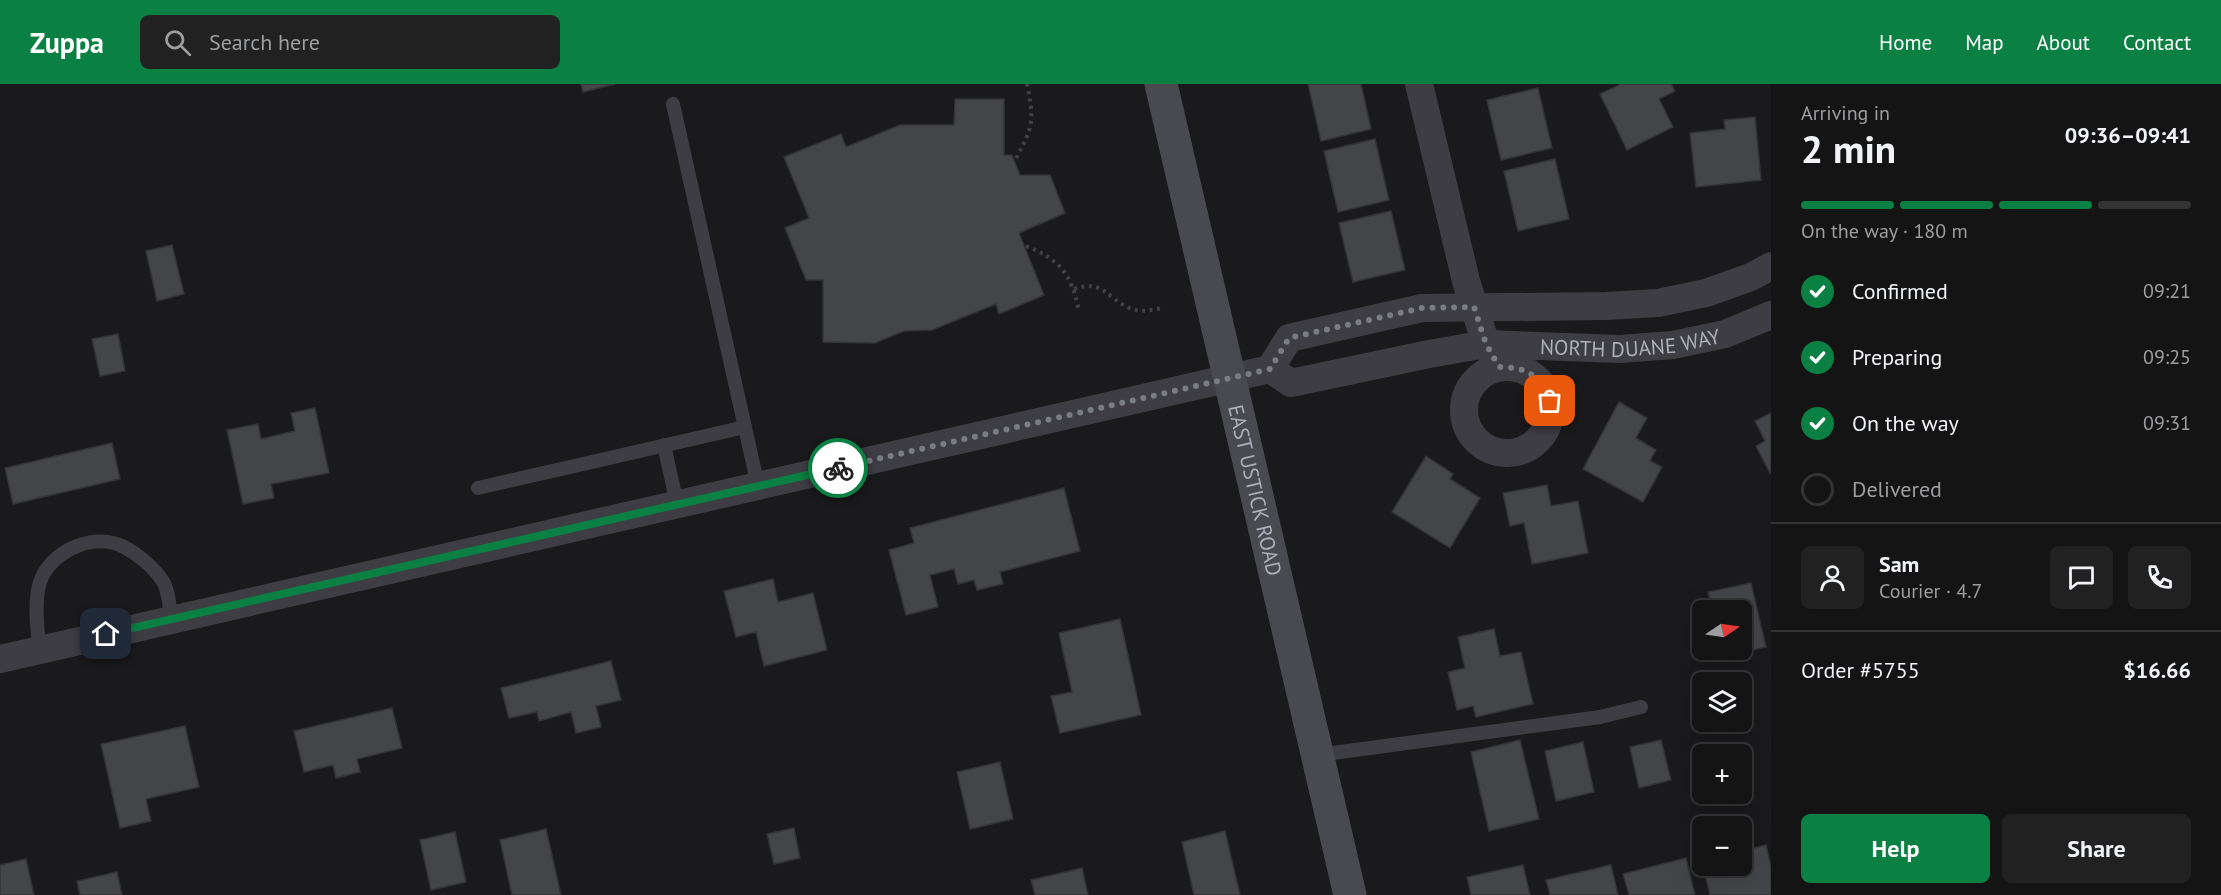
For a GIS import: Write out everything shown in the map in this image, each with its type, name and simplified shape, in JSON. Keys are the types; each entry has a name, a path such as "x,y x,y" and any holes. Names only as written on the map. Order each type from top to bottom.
{"main road":[{"name":"EAST USTICK ROAD","path":"1161,84 1350,895"}],"street":[{"path":"1419,84 1466,280 1492,356"},
{"name":"NORTH DUANE WAY","path":"1771,266 1751,277 1706,293 1658,303 1606,306 1422,308 1289,338 1270,369 1291,383 1429,354 1492,356 1673,345 1725,334 1771,315"},
{"path":"0,659 1270,369"}],"lane":[{"path":"673,105 758,486"},
{"path":"478,488 745,427"},
{"path":"664,445 677,504"},
{"path":"40,650 36,617 41,579 53,559 74,548 98,541 123,546 145,562 164,582 172,619"},
{"path":"1318,755 1600,717 1641,707"}],"path":[{"path":"1016,158 1029,135 1032,113 1027,84"},
{"path":"1026,246 1045,253 1061,266 1070,278 1079,311"},
{"path":"1074,288 1086,284 1099,287 1129,308 1144,311 1162,308"}],"building":[{"path":"581,84 615,84 583,92"},
{"path":"1308,84 1361,84 1371,129 1321,141"},
{"path":"1621,84 1671,84 1675,91 1659,99 1673,127 1627,150 1600,94"},
{"path":"1538,88 1552,148 1501,160 1487,100"},
{"path":"955,99 1004,99 1004,155 1012,155 1020,175 1050,175 1065,213 1019,233 1044,295 999,314 996,304 932,330 904,331 875,343 823,342 823,280 806,280 785,228 809,218 784,157 841,134 846,147 900,125 954,125"},
{"path":"1755,117 1761,180 1696,187 1690,133 1725,129 1724,120"},
{"path":"1375,139 1389,200 1338,212 1324,151"},
{"path":"1555,159 1569,219 1518,231 1504,171"},
{"path":"1391,211 1405,270 1353,282 1339,223"},
{"path":"172,245 184,294 157,301 146,251"},
{"path":"118,334 125,371 100,376 92,339"},
{"path":"1619,402 1647,418 1636,438 1656,450 1650,461 1662,467 1643,502 1583,469"},
{"path":"315,408 329,473 271,484 274,498 243,504 227,430 258,424 261,439 295,431 291,413"},
{"path":"1771,413 1770,473 1756,446 1765,441 1755,421"},
{"path":"112,443 120,479 13,504 5,468"},
{"path":"1426,456 1453,474 1450,479 1480,498 1450,548 1392,512"},
{"path":"1547,485 1551,506 1578,501 1588,553 1532,564 1524,523 1510,526 1503,493"},
{"path":"1064,488 1080,551 1000,572 1003,584 977,590 974,580 958,584 954,569 930,575 938,607 906,615 889,550 914,543 910,528"},
{"path":"773,579 778,602 813,593 827,650 764,666 756,632 736,637 724,591"},
{"path":"1751,583 1766,647 1752,650 1752,600 1710,600 1708,592"},
{"path":"1120,619 1141,715 1060,733 1051,696 1072,692 1059,633"},
{"path":"1494,629 1500,656 1521,652 1533,704 1476,717 1473,706 1457,710 1448,672 1465,668 1458,637"},
{"path":"611,661 621,700 596,706 601,727 576,733 571,712 539,721 537,712 509,718 501,688"},
{"path":"392,708 402,748 357,759 360,772 336,778 333,765 304,772 294,731"},
{"path":"185,726 199,787 146,799 151,821 120,828 101,744"},
{"path":"1520,740 1539,819 1489,831 1471,752"},
{"path":"1661,740 1671,780 1639,788 1630,747"},
{"path":"1583,742 1594,792 1556,801 1545,751"},
{"path":"1000,762 1013,819 970,829 957,772"},
{"path":"794,828 800,858 774,864 767,834"},
{"path":"546,829 561,895 512,895 500,840"},
{"path":"1225,831 1240,895 1194,895 1182,842"},
{"path":"455,832 466,882 431,890 420,840"},
{"path":"1766,845 1771,867 1771,895 1710,895 1705,876 1752,876 1752,848"},
{"path":"1686,858 1695,895 1629,895 1623,874"},
{"path":"26,859 34,895 0,895 0,865"},
{"path":"1523,865 1530,895 1471,895 1467,877"},
{"path":"1611,865 1618,895 1550,895 1546,880"},
{"path":"1082,868 1088,895 1035,895 1031,880"},
{"path":"117,872 122,895 80,895 77,881"}],"way so far":[{"path":"838,468 1270,369 1289,338 1422,308 1474,307 1486,344 1499,367 1516,367 1531,374 1543,386 1550,401"}],"route":[{"path":"106,634 838,468"}]}
